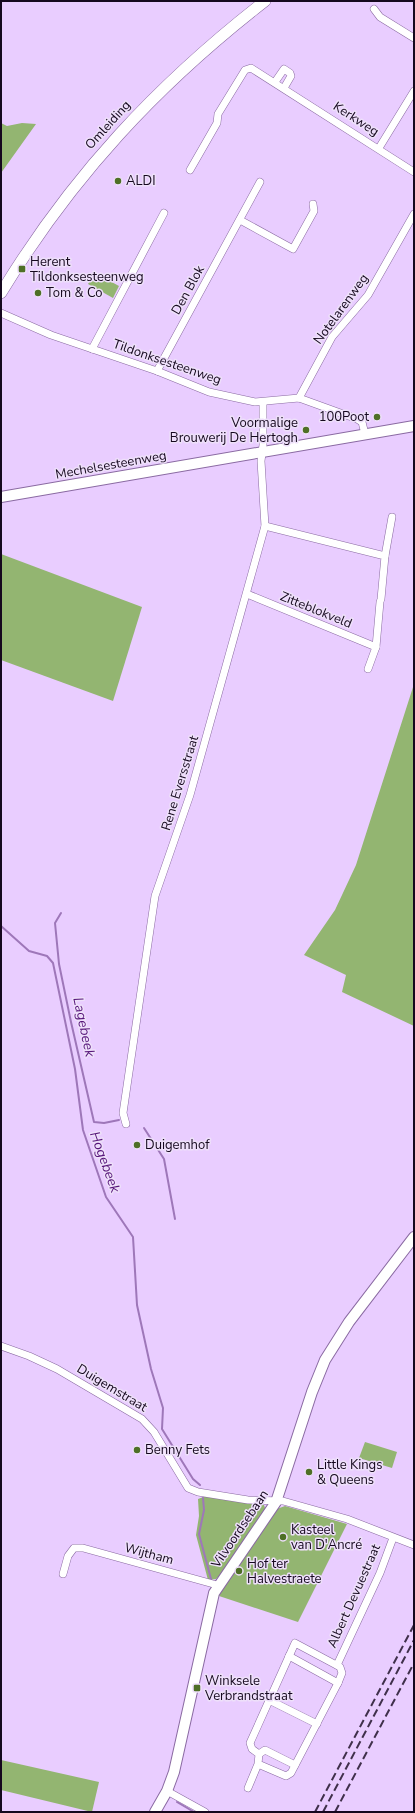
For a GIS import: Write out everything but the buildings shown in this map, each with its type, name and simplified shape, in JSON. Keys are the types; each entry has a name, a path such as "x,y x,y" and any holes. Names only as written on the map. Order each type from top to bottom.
{"main road":[{"name":"Omleiding","path":"1,281 56,201 107,138 184,61 257,1"},
{"name":"Omleiding","path":"1,293 54,213 94,162 129,121 190,62 265,1"}],"street":[{"path":"374,9 380,17 414,38"},
{"name":"Kerkweg","path":"190,170 217,122 218,114 245,70 251,68 414,172"},
{"path":"275,82 284,69 290,73 291,76 284,88"},
{"path":"378,148 414,91"},
{"name":"Den Blok","path":"157,371 260,182"},
{"path":"240,220 293,249 314,210 313,204"},
{"path":"92,349 164,213"},
{"name":"Notelarenweg","path":"299,398 332,337 368,295 414,214"},
{"name":"Tildonksesteenweg","path":"1,312 34,328 157,371 209,392 263,402 299,398 357,419 362,422 365,434"},
{"name":"Rene Eversstraat","path":"126,1124 123,1113 155,896 190,795 266,526 261,461 263,402"},
{"name":"Mechelsesteenweg","path":"1,497 414,426"},
{"path":"368,669 376,647 385,556 392,516"},
{"path":"266,526 385,556"},
{"name":"Zitteblokveld","path":"247,594 376,647"},
{"name":"Vilvoordsebaan","path":"155,1812 167,1791 174,1772 211,1599 217,1585 276,1502 312,1392 325,1360 349,1322 414,1237"},
{"name":"Duigemstraat","path":"1,1346 29,1356 57,1370 142,1419 154,1432 188,1488 205,1493 248,1500 283,1501 347,1519 414,1545"},
{"name":"Albert Devuestraat","path":"337,1665 380,1573 393,1538"},
{"name":"Wijtham","path":"63,1574 68,1556 74,1548 82,1548 217,1585"},
{"name":"Albert Devuestraat","path":"248,1788 258,1764 259,1754 252,1749 250,1743 295,1643 340,1667 342,1672 338,1683 291,1773 286,1776 258,1764"},
{"path":"289,1656 338,1683"},
{"path":"269,1700 317,1724"},
{"path":"259,1754 265,1750 295,1765"},
{"path":"167,1791 205,1812"}],"green space":[{"path":"1,123 7,126 22,123 36,124 1,173"},
{"path":"95,273 119,286 113,298 88,284"},
{"path":"1,554 142,607 113,701 1,660"},
{"path":"414,684 414,1026 342,992 346,975 304,955 335,910 356,865"},
{"path":"365,1442 397,1452 392,1468 359,1458"},
{"path":"206,1496 264,1505 266,1511 242,1547 219,1576 216,1579 208,1580 196,1535 199,1516 198,1499"},
{"path":"285,1506 347,1524 298,1622 219,1596 223,1584 274,1510"},
{"path":"1,1760 99,1782 92,1812 1,1790"}],"waterway":[{"name":"Lagebeek","path":"61,913 55,923 59,964 94,1122 104,1123 119,1120"},
{"name":"Hogebeek","path":"1,926 29,951 47,956 53,963 75,1069 83,1130 106,1197 133,1237 137,1305 151,1369 163,1408 162,1429 193,1479 200,1485"},
{"name":"Lagebeek","path":"144,1128 164,1159 175,1219"},
{"name":"Hogebeek","path":"203,1498 204,1510 199,1534 211,1579"},
{"name":"Hogebeek","path":"177,1802 194,1812"}],"railway":[{"path":"315,1812 414,1625"},
{"path":"323,1812 414,1640"},
{"path":"335,1812 414,1663"}],"place":[{"name":"ALDI","path":"118,181"},
{"name":"Herent Tildonksesteenweg","path":"22,269"},
{"name":"Tom & Co","path":"38,293"},
{"name":"100Poot","path":"377,417"},
{"name":"Voormalige Brouwerij De Hertogh","path":"306,430"},
{"name":"Duigemhof","path":"137,1145"},
{"name":"Benny Fets","path":"137,1450"},
{"name":"Little Kings & Queens","path":"309,1472"},
{"name":"Kasteel van D'Ancré","path":"283,1537"},
{"name":"Hof ter Halvestraete","path":"239,1571"},
{"name":"Winksele Verbrandstraat","path":"197,1688"}]}
